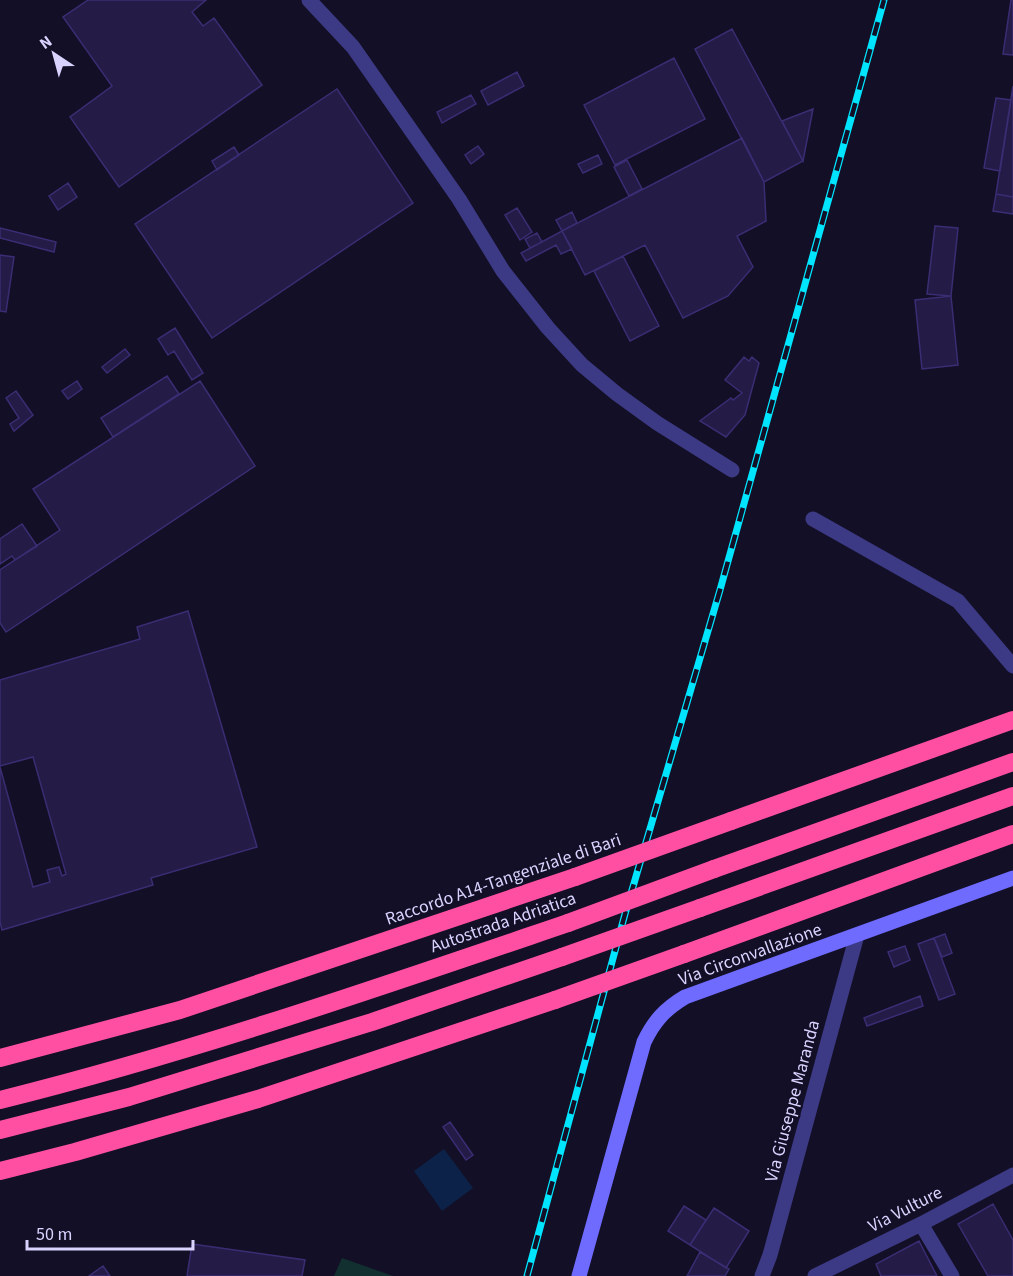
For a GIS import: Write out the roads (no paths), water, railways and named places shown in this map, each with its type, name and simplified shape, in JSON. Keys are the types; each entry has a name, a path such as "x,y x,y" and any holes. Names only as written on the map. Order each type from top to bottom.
{"highway":[{"name":"Raccordo A14-Tangenziale di Bari","path":"0,1058 180,1011 575,877 1013,720"},
{"name":"Autostrada Adriatica","path":"0,1100 93,1077 308,1011 568,922 1013,762"},
{"path":"0,1130 129,1097 350,1029 562,957 1013,796"},
{"path":"0,1171 75,1152 258,1099 555,1000 1013,834"},
{"path":"0,1177 75,1152"}],"street":[{"path":"309,0 353,47 459,199 503,271 548,328 582,365 617,394 657,423 732,470"},
{"path":"813,519 958,601 1013,666"},
{"name":"Via Circonvallazione","path":"579,1276 644,1042 655,1021 668,1006 685,997 1013,878"},
{"name":"Via Giuseppe Maranda","path":"762,1276 770,1255 856,935"},
{"name":"Via Vulture","path":"815,1276 921,1224 1013,1175"},
{"path":"921,1224 952,1276"}],"water":[{"path":"444,1149 473,1188 442,1211 414,1171"}],"railway":[{"path":"527,1276 625,914 720,590 884,0"}]}
